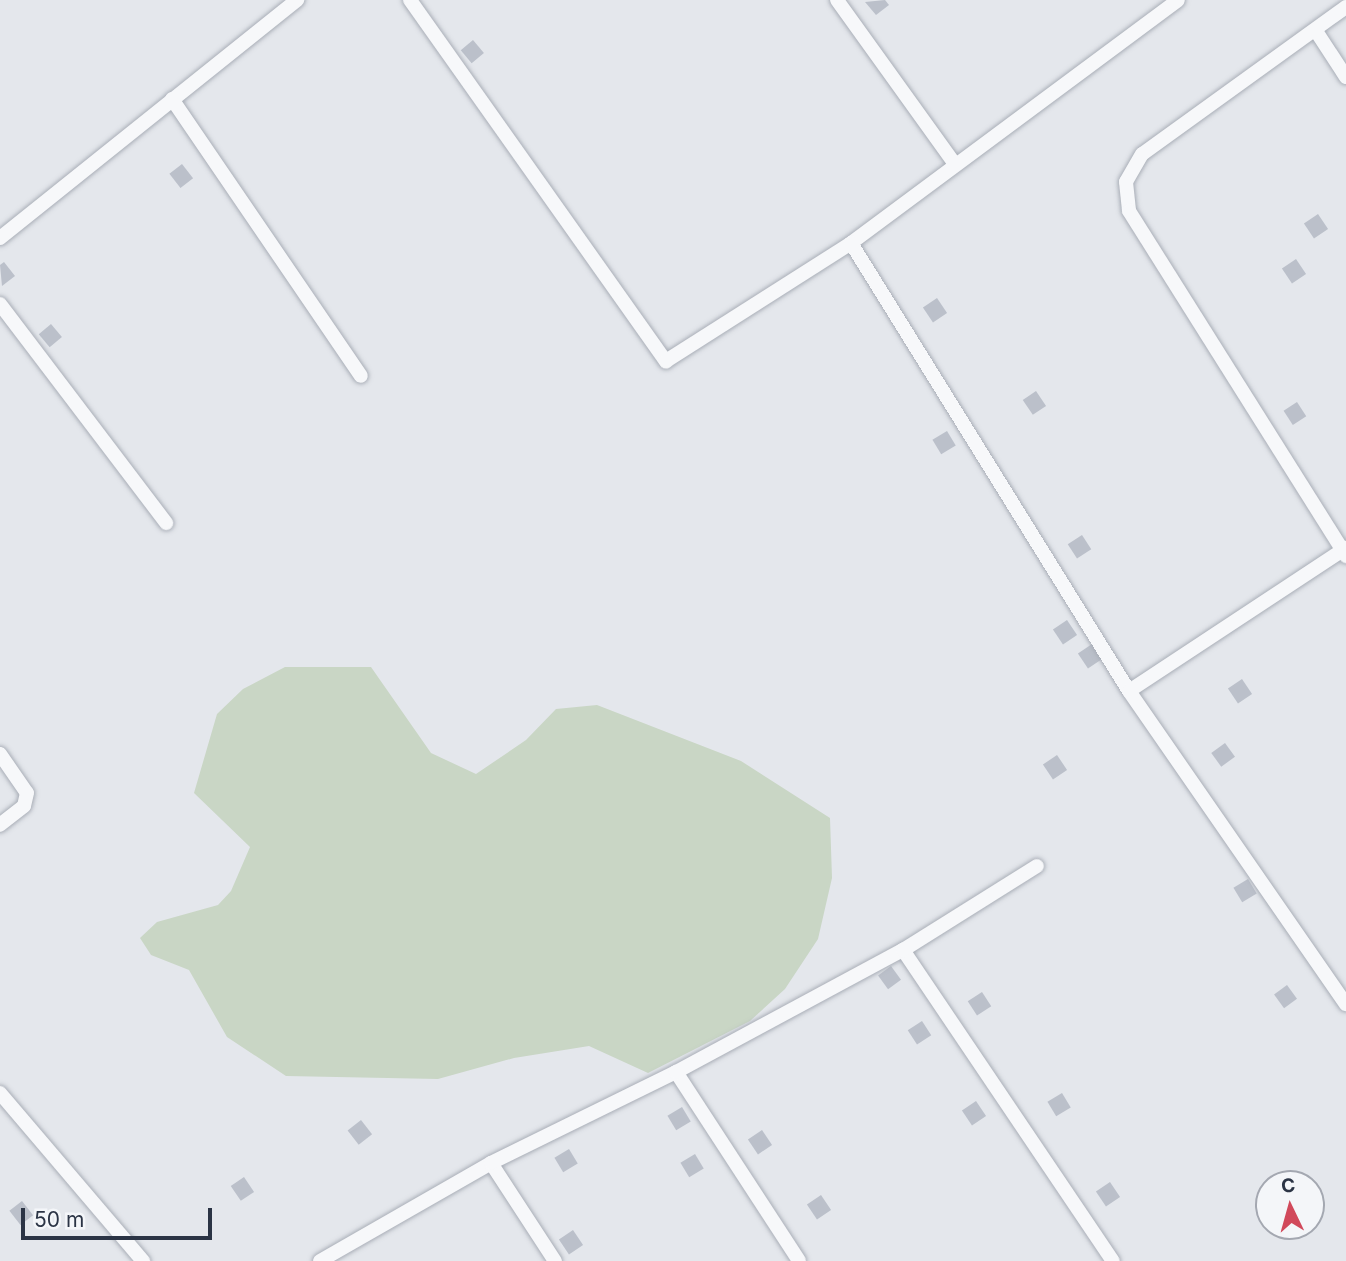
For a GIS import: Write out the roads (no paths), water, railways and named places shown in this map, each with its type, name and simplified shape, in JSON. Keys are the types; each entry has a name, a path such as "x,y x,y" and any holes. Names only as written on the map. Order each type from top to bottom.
{"lane":[{"path":"0,238 297,0"},
{"path":"411,0 666,361 851,243 954,163 1178,0"},
{"path":"837,0 954,163"},
{"path":"1129,691 1345,552 1129,211 1126,181 1142,154 1346,7"},
{"path":"1316,31 1346,77"},
{"path":"172,99 361,376"},
{"path":"851,243 1129,691 1346,1004"},
{"path":"0,304 166,523"},
{"path":"0,754 27,793 24,806 0,825"},
{"path":"320,1261 491,1164 676,1072 903,950 1037,866"},
{"path":"903,950 1113,1261"},
{"path":"676,1072 799,1261"},
{"path":"0,1093 143,1261"},
{"path":"491,1164 555,1261"}]}
